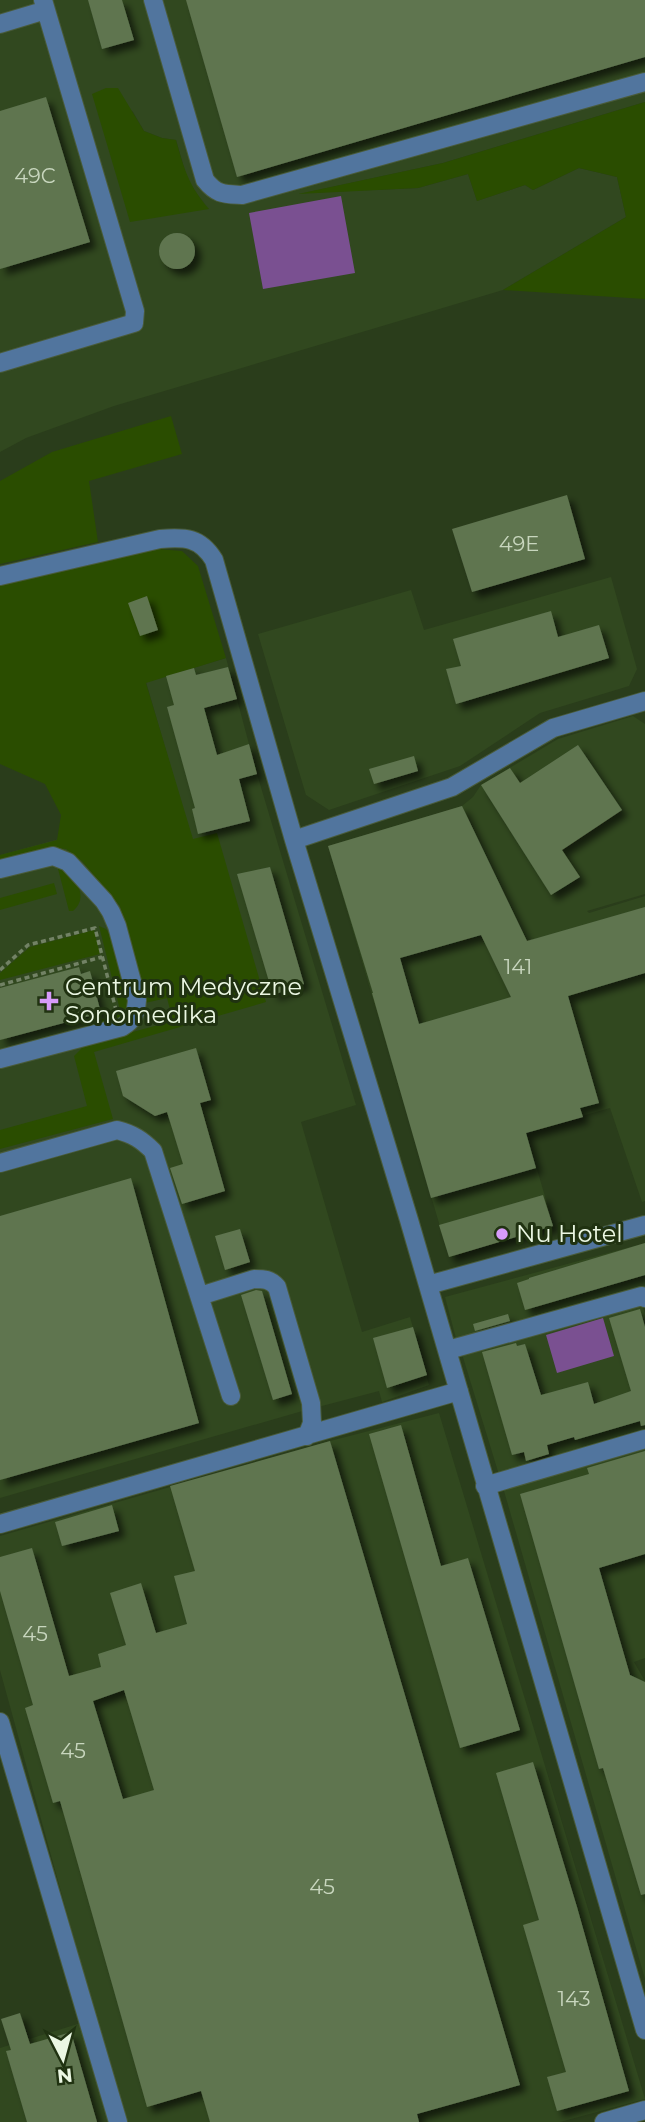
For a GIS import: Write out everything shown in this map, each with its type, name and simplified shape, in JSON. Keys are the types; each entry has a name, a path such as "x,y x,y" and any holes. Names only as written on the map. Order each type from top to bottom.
{"lane":[{"path":"153,0 205,180 213,190 224,194 242,195 645,82"},
{"path":"0,24 44,5 135,311 134,323 0,363"},
{"path":"0,576 178,537 195,541 208,549 214,560 294,840 448,1350 485,1486 645,2030"},
{"path":"294,840 452,787 553,728 645,701"},
{"path":"0,869 53,856 68,862 111,912 137,1000 136,1012 131,1022 122,1027 0,1059"},
{"path":"0,1163 117,1130 142,1140 153,1152 231,1396"},
{"path":"428,1285 645,1224"},
{"path":"200,1296 254,1279 272,1281 277,1287 311,1403 312,1423 307,1436"},
{"path":"448,1350 642,1296 645,1298"},
{"path":"0,1524 459,1391"},
{"path":"485,1486 645,1438"},
{"path":"0,1722 118,2122"},
{"path":"604,2122 645,2110"}],"path":[{"path":"0,970 27,945 95,928 117,1014 108,1016"},
{"path":"0,985 103,957"}],"shaded area":[{"path":"0,0 645,0 645,102 443,163 304,193 418,188 468,174 477,201 525,185 533,190 579,168 617,177 626,217 503,290 114,406 26,438 0,452","holes":["106,88 133,112 144,131 176,140 187,178 209,209"]},
{"path":"106,88 118,88 144,131 176,140 188,177 209,209 130,222 92,94"},
{"path":"645,102 645,299 503,290 626,217 617,177 579,168 533,190 525,185 477,201 468,174 418,188 298,194 443,163"},
{"path":"341,196 355,273 263,289 249,213"},
{"path":"171,416 182,454 89,481 98,542 0,564 0,481 52,452"},
{"path":"158,549 182,551 198,566 226,658 146,683 193,839 217,833 266,1002 94,1052 113,1119 0,1149 0,1130 87,1106 74,1056 85,1045 173,1021 167,998 145,1003 120,906 82,861 66,849 57,848 0,861 0,855 57,840 61,815 45,784 0,764 0,582"},
{"path":"611,577 637,669 629,686 540,713 460,766 329,810 306,795 258,634 411,590 424,630"},
{"path":"226,658 257,774 356,1105 301,1122 362,1332 410,1317 429,1385 382,1402 379,1391 299,1412 0,1498 0,855 182,806 146,682"},
{"path":"633,716 645,724 645,894 587,911 589,913 645,896 645,1201 642,1202 610,1108 526,1132 554,1227 449,1257 328,846 462,806 473,797 481,785 558,739"},
{"path":"57,865 69,873 78,885 80,898 73,911 69,911"},
{"path":"54,883 57,894 0,910 0,898"},
{"path":"99,926 106,929 110,935 128,1005 121,1017 97,1025 96,1021 121,1014"},
{"path":"94,930 100,954 0,980 0,973 30,947"},
{"path":"645,1243 645,1294 457,1342 445,1297"},
{"path":"641,1301 645,1314 645,1658 634,1662 645,1681 645,1979 462,1354"},
{"path":"603,1318 614,1356 557,1373 546,1335"},
{"path":"439,1413 645,2099 560,2122 128,2122 96,2019 0,1670 0,1536 330,1441"},
{"path":"81,2023 109,2122 0,2122 0,2048"}],"building":[{"path":"88,0 122,0 134,40 102,49"},
{"path":"186,0 645,0 645,57 237,177"},
{"path":"46,97 90,242 0,269 0,111"},
{"path":"177,233 190,238 195,251 190,264 177,269 164,264 159,251 164,238"},
{"path":"567,495 585,559 472,592 452,529"},
{"path":"147,596 158,630 140,636 128,603"},
{"path":"551,611 558,637 599,625 609,658 456,704 446,669 461,666 453,639"},
{"path":"228,667 237,699 204,708 217,755 249,744 257,774 239,779 250,821 198,834 192,809 195,808 167,707 174,705 166,676 194,668 196,675"},
{"path":"578,745 622,810 562,850 580,877 551,895 481,785 510,768 520,783"},
{"path":"414,756 418,771 374,784 369,769"},
{"path":"462,806 527,941 645,907 645,973 568,996 599,1103 580,1108 583,1117 526,1133 536,1168 431,1198 328,846","holes":["481,935 511,997 419,1024 400,958"]},
{"path":"270,867 304,984 273,995 237,874"},
{"name":"Centrum Medyczne Sonomedika","path":"79,967 81,974 90,971 101,1013 0,1040 0,988"},
{"path":"196,1048 211,1100 200,1103 225,1191 182,1204 170,1168 183,1164 167,1112 155,1116 123,1096 116,1071"},
{"path":"131,1178 199,1423 0,1480 0,1216"},
{"path":"543,1195 553,1226 449,1257 439,1225"},
{"path":"240,1229 250,1262 225,1270 215,1236"},
{"path":"645,1243 645,1275 525,1310 517,1283"},
{"path":"256,1290 262,1291 292,1394 273,1400 241,1295"},
{"path":"640,1309 645,1327 645,1425 641,1426 640,1421 575,1440 574,1437 547,1445 549,1454 526,1461 524,1452 512,1455 482,1352 516,1343 517,1346 525,1344 541,1395 588,1382 594,1404 631,1391 609,1318"},
{"path":"508,1314 510,1321 475,1331 473,1324"},
{"path":"413,1327 427,1375 387,1388 373,1338"},
{"path":"401,1425 441,1566 468,1558 520,1730 460,1748 369,1434"},
{"path":"330,1441 520,2085 417,2114 419,2122 210,2122 201,2091 147,2107 60,1801 53,1803 25,1708 33,1705 0,1591 0,1557 32,1548 69,1676 101,1667 98,1654 126,1645 110,1593 141,1583 156,1633 187,1624 174,1576 195,1571 170,1486","holes":["124,1690 154,1790 123,1799 93,1701"]},
{"path":"645,1451 645,1554 599,1568 630,1675 645,1682 645,1894 641,1895 603,1768 599,1769 520,1494 589,1474 587,1468"},
{"path":"112,1505 119,1531 62,1546 55,1522"},
{"path":"533,1762 629,2091 557,2111 547,2077 566,2072 523,1925 539,1920 496,1773"},
{"path":"20,2013 30,2044 71,2032 97,2122 27,2122 6,2051 11,2050 1,2019"}],"place":[{"name":"Centrum Medyczne Sonomedika","path":"49,1001"},
{"name":"Nu Hotel","path":"502,1234"}]}
